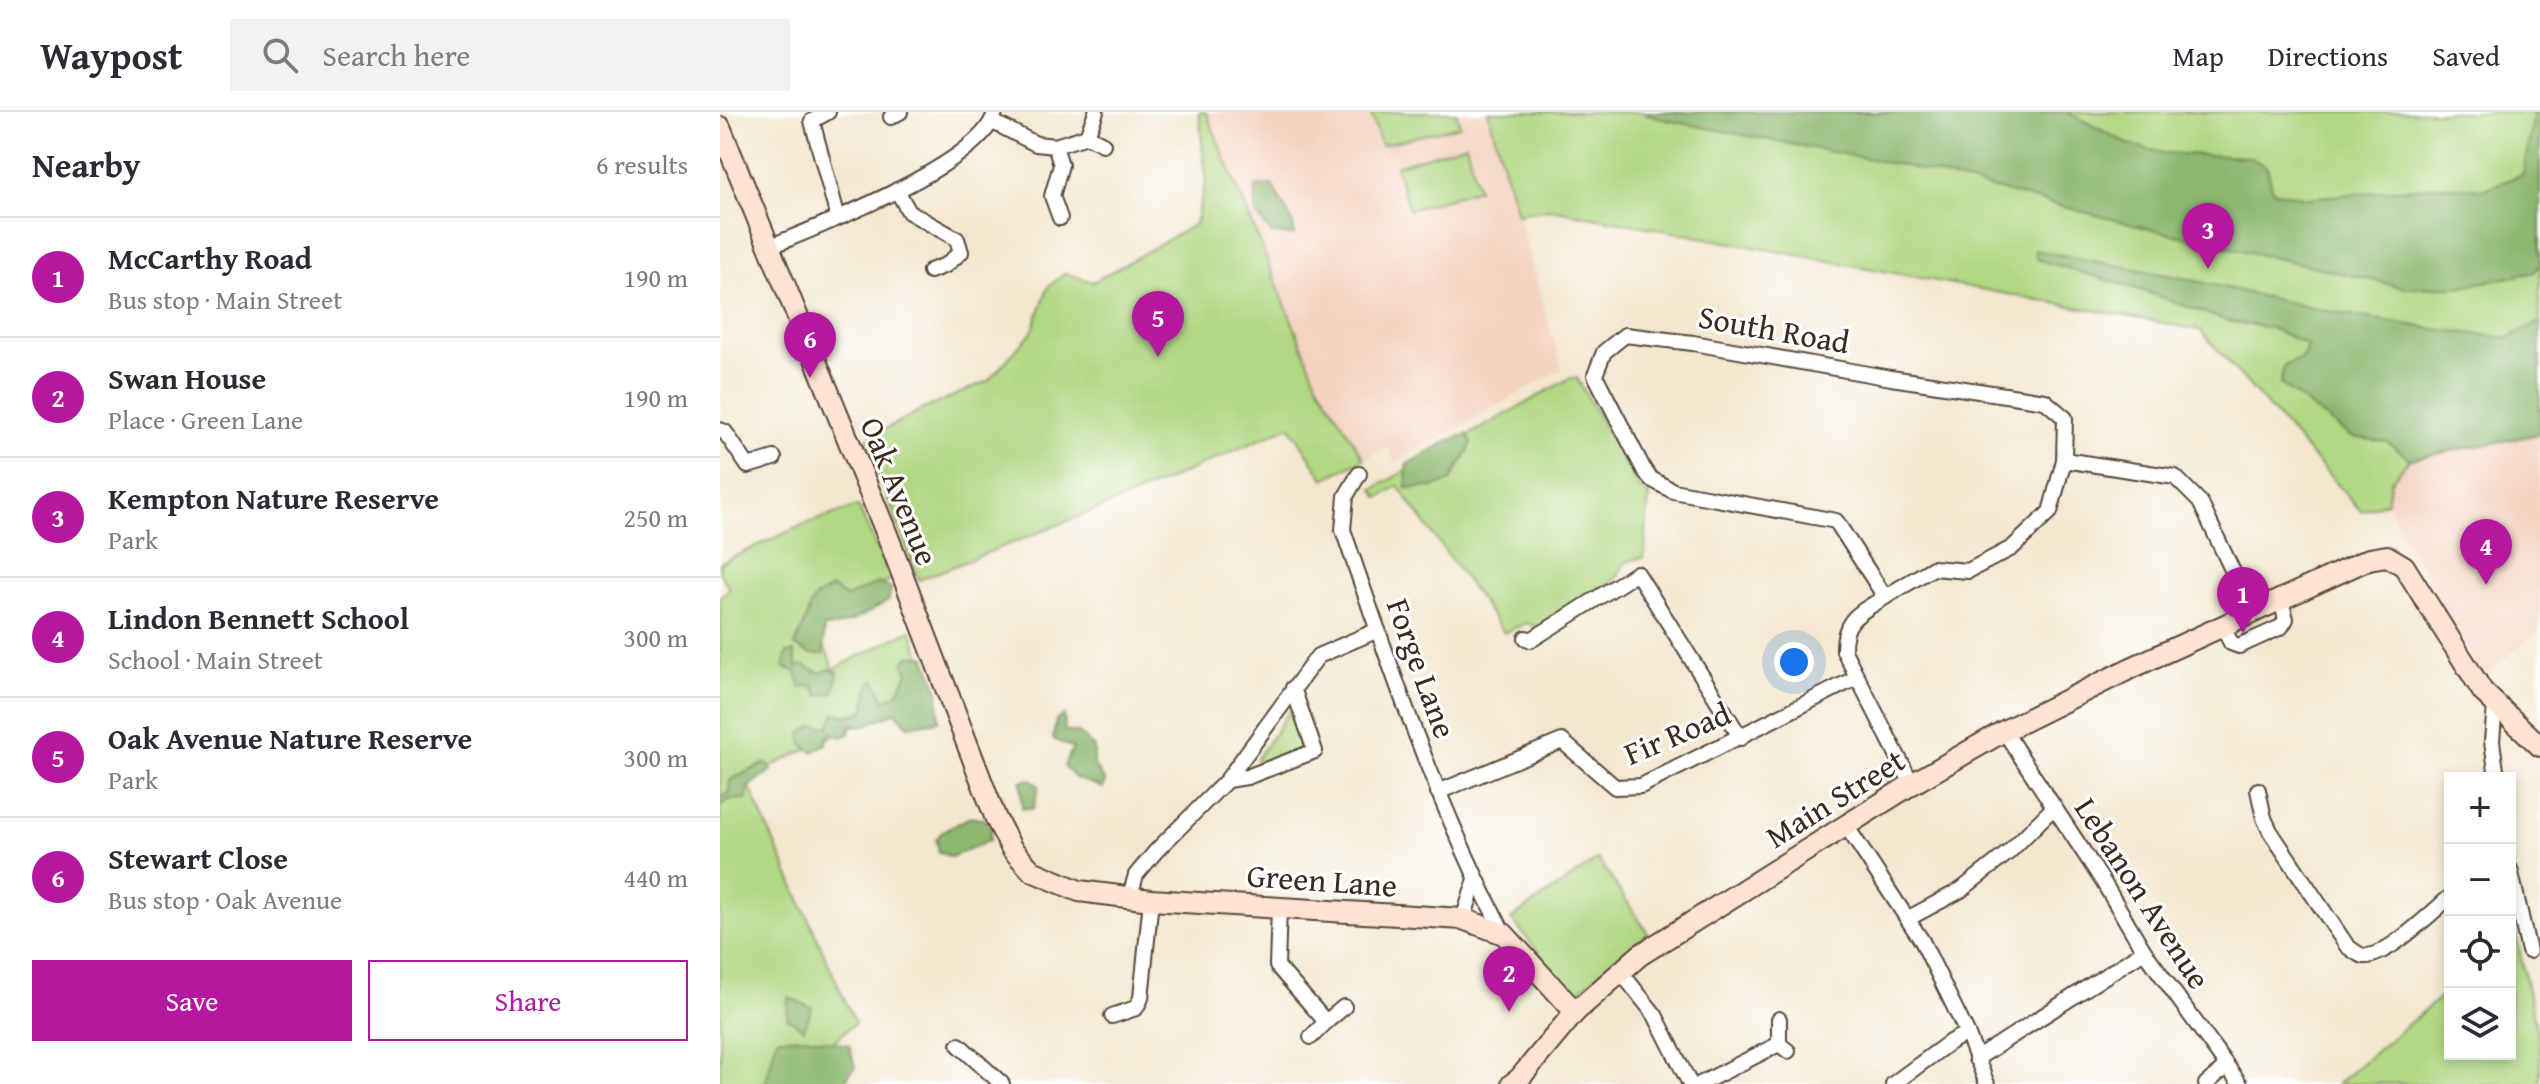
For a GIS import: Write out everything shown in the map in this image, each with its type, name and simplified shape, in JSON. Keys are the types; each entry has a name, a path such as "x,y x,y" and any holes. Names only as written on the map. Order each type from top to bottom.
{"street":[{"path":"828,112 812,121 838,218"},
{"path":"1087,136 1096,112"},
{"path":"769,247 838,218 953,160 994,117 1036,144 1055,146 1087,136 1103,144"},
{"name":"Oak Avenue","path":"720,127 888,537 996,819 1012,849 1032,871"},
{"path":"1055,146 1061,165 1052,196 1060,218"},
{"path":"897,190 909,212 957,239 961,252 946,265 930,271"},
{"name":"South Road","path":"1885,597 1836,521 1673,491 1651,479 1595,375 1604,352 1625,335 1693,343 2045,401 2065,418 2064,460 2050,512 2012,548 1968,571 1933,568 1852,619 1843,635 1844,651 1856,678 1912,784"},
{"path":"720,430 725,432 748,466 774,458"},
{"path":"2064,460 2175,477 2200,502 2253,614"},
{"name":"Forge Lane","path":"1359,474 1346,496 1343,530 1438,792 1504,934"},
{"name":"Main Street","path":"1518,1082 1575,1012 1645,952 1912,784 2004,731 2369,559 2387,556 2404,566 2483,692 2495,705"},
{"path":"1526,638 1531,640 1637,573 1741,738"},
{"path":"2223,627 2231,643 2239,646 2281,627 2286,619 2281,601"},
{"path":"1130,896 1136,875 1227,780 1318,656 1378,630"},
{"name":"Fir Road","path":"1438,792 1562,741 1615,787 1641,786 1856,678"},
{"path":"1227,780 1247,777 1315,751 1293,688"},
{"path":"2495,705 2540,746"},
{"path":"2495,705 2492,741 2496,772"},
{"name":"Lebanon Avenue","path":"2004,731 2102,880 2144,951 2240,1084"},
{"path":"2258,790 2270,831 2347,946 2356,953 2364,956 2384,951 2444,902"},
{"path":"1909,918 1961,890 2009,852 2054,807"},
{"path":"1847,827 1909,918 1967,1033 1987,1084"},
{"name":"Green Lane","path":"1032,871 1079,891 1151,900 1463,919 1504,934 1575,1012"},
{"path":"1463,919 1476,879"},
{"path":"2516,895 2529,951"},
{"path":"1112,1016 1136,1008 1141,998 1151,900"},
{"path":"1279,907 1277,966 1326,1022"},
{"path":"1976,1059 2144,951"},
{"path":"1620,971 1655,1015 1690,1084"},
{"path":"1311,1037 1344,1007"},
{"path":"1700,1084 1784,1048 1779,1019"},
{"path":"1893,1084 1967,1033"},
{"path":"959,1045 1002,1084"},
{"path":"2206,1084 2226,1067"}],"shaded area":[{"path":"1206,112 1488,112 1562,369 1395,463 1388,447 1364,459 1317,382"},
{"path":"2540,434 2540,629 2483,677 2394,518 2387,502 2388,491 2399,470 2410,459"}],"green space":[{"path":"1199,112 1206,112 1317,382 1364,459 1324,479 1290,426 1136,494 919,580 865,440 919,411 988,381 1032,332 1048,287 1065,273 1093,282 1195,224 1206,181"},
{"path":"1371,112 1456,112 1460,126 1381,145"},
{"path":"1488,112 2540,112 2540,434 2410,459 2391,481 2387,502 2361,511 2200,330 1550,209 1517,214"},
{"path":"1642,112 2067,112 2128,144 2163,153 2249,157 2267,167 2273,191 2307,198 2438,186 2485,189 2523,174 2534,112 2540,112 2540,263 2535,272 2459,287 2406,288 2154,230 1905,166 1666,120"},
{"path":"1466,144 1478,189 1409,210 1396,166"},
{"path":"1272,185 1293,223 1294,235 1272,234 1256,214 1256,187"},
{"path":"2035,250 2183,278 2326,311 2435,329 2508,338 2540,322 2540,434 2410,459 2387,442 2351,437 2280,384 2284,366 2303,357 2307,345 2271,328 2227,321 2144,291 2036,259"},
{"path":"1570,378 1577,378 1639,488 1649,495 1644,558 1627,562 1618,577 1541,628 1526,623 1504,633 1398,486 1379,498 1373,489"},
{"path":"1467,434 1472,442 1450,482 1432,487 1407,488 1406,465"},
{"path":"858,506 891,579 815,626 834,669 911,630 932,688 746,779 855,1023 784,1084 720,1084 720,596 730,589 720,574 720,563 805,524"},
{"path":"877,583 891,588 889,600 850,622 824,627 823,654 810,654 795,646 815,598 832,588 846,597"},
{"path":"794,652 797,668 802,665 821,673 829,669 838,672 834,692 819,696 815,688 809,685 801,688 796,672 783,667 787,653"},
{"path":"909,656 925,656 938,689 939,721 908,726 896,712 861,727 849,725 850,733 842,737 831,733 826,744 813,752 803,745 801,733 815,725 829,727 835,713 849,716 864,711 869,685 874,679 885,700 897,694 908,673 903,663"},
{"path":"1290,710 1306,735 1304,749 1261,765 1256,760"},
{"path":"1064,715 1065,731 1079,733 1094,748 1094,766 1105,781 1103,788 1075,778 1064,766 1073,748 1053,739 1056,720"},
{"path":"766,763 772,770 747,788 747,799 728,800 720,807 720,797 729,793 730,780"},
{"path":"1031,779 1039,786 1033,809 1022,808 1021,781"},
{"path":"970,817 986,820 991,827 990,840 951,857 939,852 936,839 943,831"},
{"path":"1598,859 1648,933 1574,995 1511,919"},
{"path":"2516,934 2540,1047 2540,1084 2337,1084 2444,994 2444,1060 2516,1060"},
{"path":"788,997 812,1008 804,1029 787,1018"},
{"path":"806,1037 849,1045 855,1067 842,1084 765,1084 777,1038"}],"place":[{"name":"Kempton Nature Reserve","path":"2208,269"},
{"name":"Oak Avenue Nature Reserve","path":"1158,357"},
{"name":"Stewart Close","path":"810,378"},
{"name":"Lindon Bennett School","path":"2486,585"},
{"name":"McCarthy Road","path":"2243,633"},
{"name":"Swan House","path":"1509,1012"}]}
